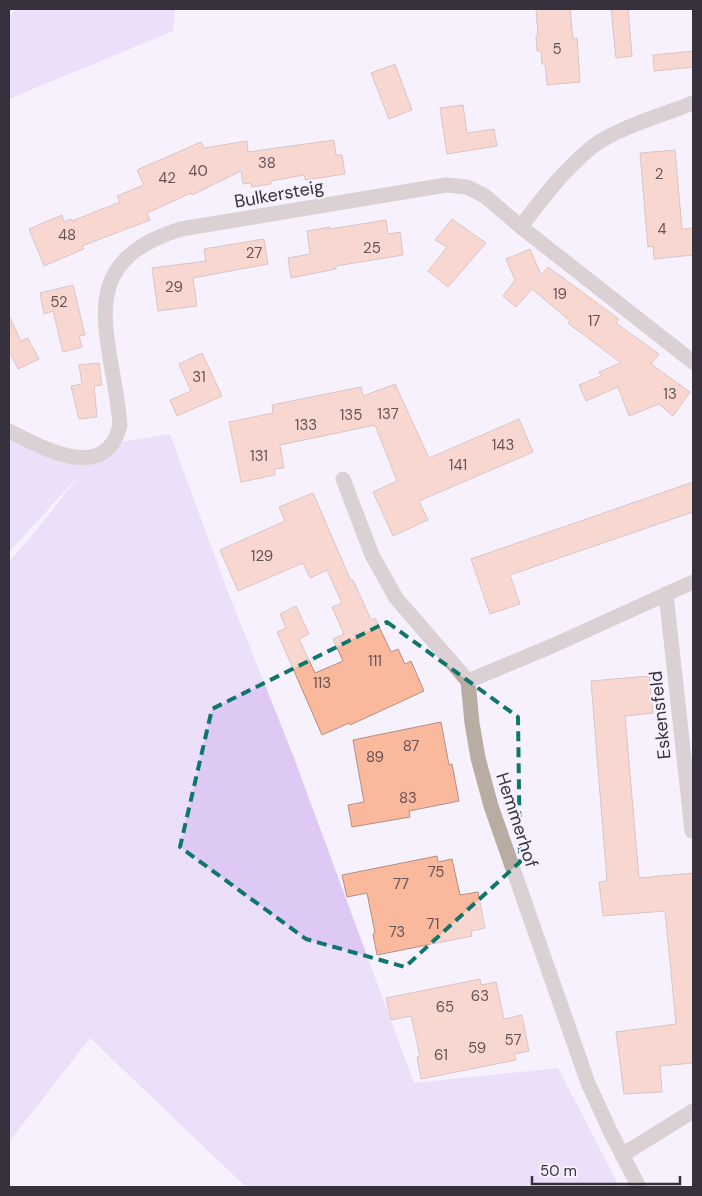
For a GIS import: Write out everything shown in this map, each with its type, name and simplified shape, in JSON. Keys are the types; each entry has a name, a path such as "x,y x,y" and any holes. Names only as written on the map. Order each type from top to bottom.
{"street":[{"path":"521,227 548,190 592,146 613,134 693,103"},
{"name":"Bulkersteig","path":"9,431 71,457 94,456 105,452 112,445 120,425 106,324 105,304 108,286 116,270 124,260 158,236 181,229 446,185 468,187 485,196 521,227 693,362"},
{"path":"343,479 372,556 396,598 468,681 552,646 693,582"},
{"name":"Eskensfeld","path":"666,594 692,831"},
{"name":"Hemmerhof","path":"468,681 478,758 491,806 588,1083 639,1187"},
{"path":"622,1155 693,1111"}],"highlighted area":[{"path":"387,622 518,717 520,862 405,967 306,939 180,847 212,709"}],"shaded area":[{"path":"17,9 175,9 173,31 9,99 9,16"},
{"path":"170,434 227,590 293,755 414,1083 558,1068 617,1182 611,1187 246,1187 90,1038 9,1142 9,561 26,543 83,471 9,552 9,438 90,463 122,442"}],"building":[{"path":"536,9 570,9 573,39 577,38 580,82 547,85 545,64 542,64 541,51 537,51"},
{"path":"611,9 628,9 632,56 616,58"},
{"path":"693,51 693,67 654,71 653,55"},
{"path":"395,64 412,110 389,119 371,73"},
{"path":"463,105 467,133 494,129 497,146 447,154 440,108"},
{"path":"334,140 336,155 342,155 345,174 305,180 304,175 271,181 271,184 252,187 251,183 243,184 241,171 192,195 191,193 147,213 150,220 82,246 84,249 44,266 29,229 62,215 64,222 71,219 72,221 120,202 117,196 144,185 137,170 201,142 204,148 247,141 248,152"},
{"path":"675,150 682,229 693,228 693,255 654,259 653,246 648,247 640,153"},
{"path":"452,219 486,243 448,287 428,271 447,247 435,240"},
{"path":"386,220 388,234 400,232 403,255 336,266 336,269 291,278 288,258 310,254 307,231"},
{"path":"264,239 268,264 193,278 197,306 158,311 152,268 206,261 204,249"},
{"path":"530,249 541,275 548,267 619,319 616,323 659,354 651,364 690,392 673,416 659,404 629,416 618,387 586,401 579,385 601,376 599,372 621,363 568,323 570,321 532,289 516,307 503,296 515,280 506,259"},
{"path":"73,285 85,335 79,336 82,347 63,352 53,311 44,314 40,293"},
{"path":"9,316 21,341 28,338 39,359 18,369 9,351"},
{"path":"202,353 222,396 177,416 170,400 191,391 179,364"},
{"path":"99,363 102,385 94,386 97,417 79,419 71,386 82,384 79,365"},
{"path":"395,384 429,458 519,419 533,452 419,501 428,520 393,536 373,492 397,481 375,425 280,445 284,468 274,469 275,475 241,482 229,422 273,413 272,405 361,387 363,396"},
{"path":"693,482 693,512 510,575 520,604 490,614 471,559"},
{"path":"313,493 351,581 353,580 371,620 375,618 391,652 398,649 405,664 411,661 424,691 350,725 349,723 322,735 277,632 286,628 280,614 296,606 309,634 299,639 315,673 343,661 333,639 344,634 332,607 342,603 327,570 310,578 303,563 238,591 220,550 285,521 279,507"},
{"path":"649,676 653,713 625,716 639,878 693,873 693,1063 660,1066 662,1092 624,1094 616,1032 676,1024 665,911 603,916 599,882 607,881 591,681"},
{"path":"441,722 449,765 452,764 459,801 409,811 410,817 352,827 348,805 364,802 353,740"},
{"path":"437,856 438,862 452,859 460,895 478,892 485,928 471,931 472,936 377,955 373,934 375,933 367,893 347,897 342,875"},
{"path":"480,979 481,985 496,982 504,1019 522,1015 529,1051 514,1054 516,1060 421,1079 417,1057 420,1056 411,1016 391,1020 386,998"}]}
